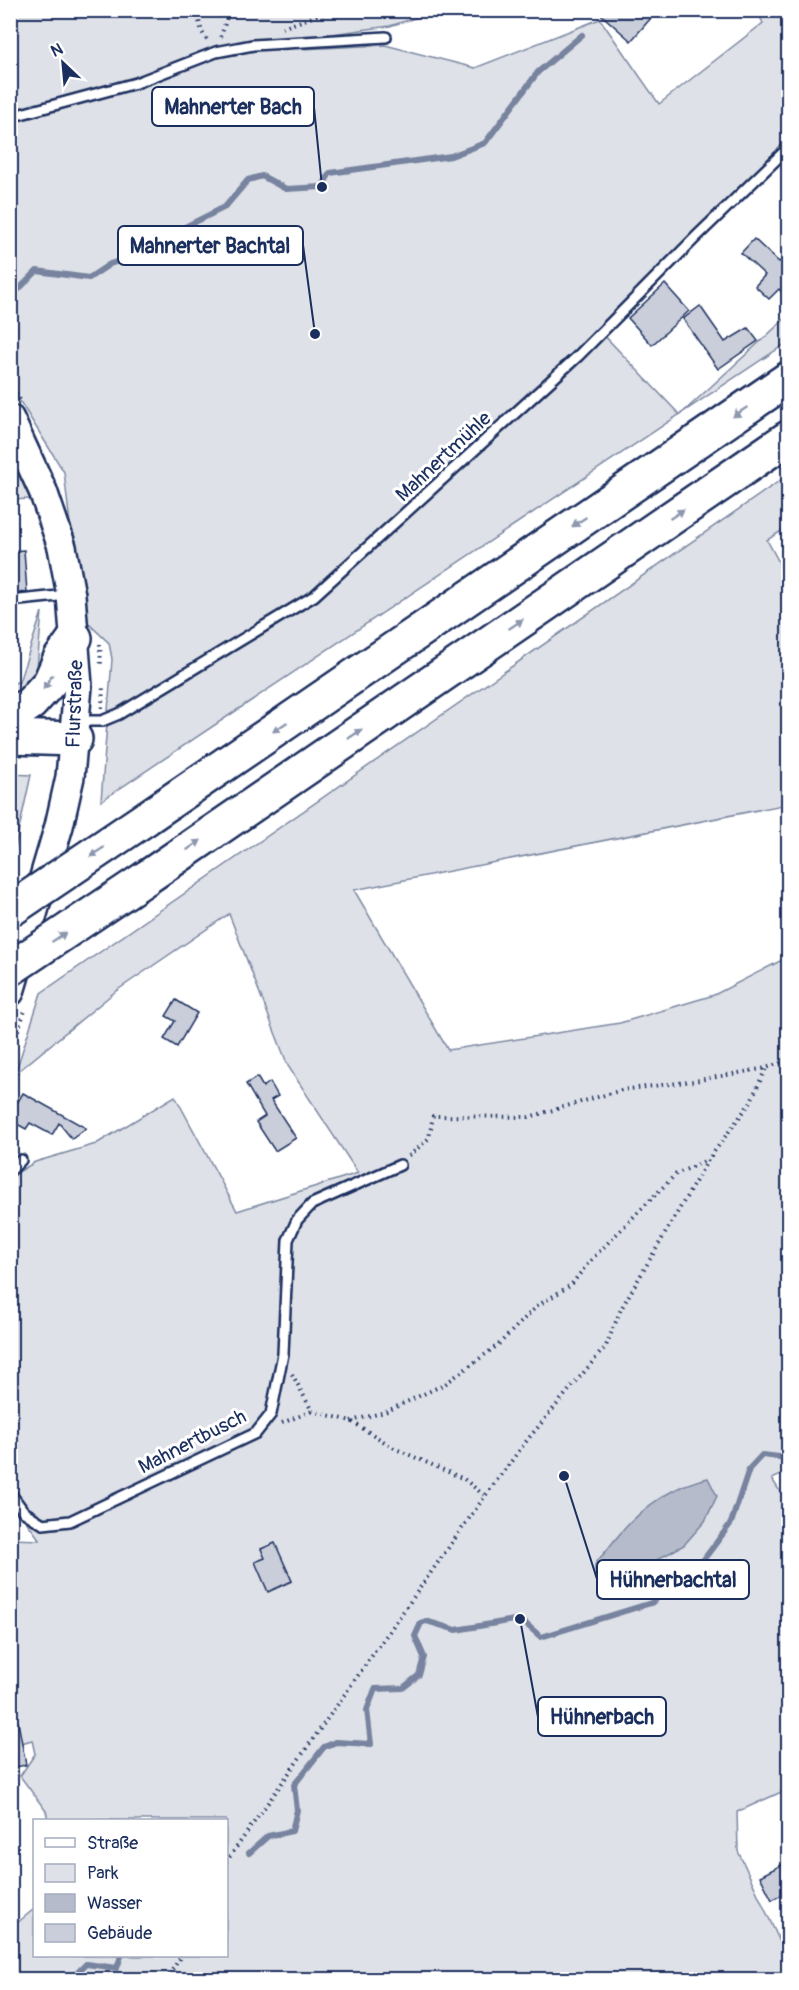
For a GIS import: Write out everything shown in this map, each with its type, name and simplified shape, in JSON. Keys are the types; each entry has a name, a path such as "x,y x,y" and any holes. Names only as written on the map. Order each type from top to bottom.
{"highway":[{"path":"10,910 789,379"},
{"path":"10,969 789,438"},
{"path":"10,717 32,703 50,682 60,659 75,638"},
{"path":"10,737 76,730"}],"main road":[{"name":"Flurstraße","path":"10,419 20,437 52,514 62,547 71,595 78,686 76,730 70,777 59,825 10,992"}],"lane":[{"path":"10,117 136,83 216,52 253,45 386,37"},
{"name":"Mahnertmühle","path":"76,730 119,714 314,596 578,356 696,237 789,148"},
{"path":"10,601 71,595"},
{"path":"10,1171 21,1160"},
{"name":"Mahnertbusch","path":"10,1493 24,1512 43,1524 70,1521 256,1433 271,1414 282,1354 288,1240 297,1220 312,1204 400,1165"}],"path":[{"path":"196,10 202,32 216,52"},
{"path":"216,52 229,10"},
{"path":"253,45 272,32 332,10"},
{"path":"400,1165 429,1138 433,1116 529,1118 622,1090 694,1082 766,1068 789,1060"},
{"path":"228,1859 485,1496 528,1439 606,1346 621,1309 708,1160 750,1103 766,1068"},
{"path":"351,1421 385,1412 454,1378 498,1345 537,1306 571,1285 590,1261 676,1174 708,1160"},
{"path":"282,1354 312,1411 351,1421 396,1449 464,1479 485,1496"},
{"path":"166,1980 180,1957"}],"green space":[{"path":"11,11 437,11 390,26 303,38 302,49 385,45 475,68 600,19 659,104 763,23 757,11 788,11 788,147 604,323 601,332 680,414 101,801 112,659 109,643 89,624 80,610 64,472 11,387"},
{"path":"788,316 788,342 683,412"},
{"path":"11,457 30,499 11,500"},
{"path":"788,475 788,527 767,540 788,579 788,804 354,890 448,1050 620,1023 714,995 788,957 788,1472 772,1479 788,1504 788,1789 737,1812 738,1851 786,1955 788,1955 788,1979 11,1979 11,1928 33,1910 33,1957 228,1957 228,1819 48,1819 46,1811 20,1776 35,1754 32,1740 11,1746 11,1539 40,1540 11,1501 12,1176 35,1162 96,1144 175,1096 237,1211 358,1173 288,1066 229,914 116,991 15,1074 41,993"},
{"path":"42,612 36,679 11,704 11,683 19,682"},
{"path":"10,774 31,775 11,866"}],"water":[{"path":"708,1478 717,1496 705,1521 684,1545 649,1564 639,1577 613,1586 595,1579 597,1561 639,1515 678,1488"}],"building":[{"path":"596,10 658,10 631,41"},
{"path":"754,239 779,262 789,253 789,299 779,289 769,299 755,286 765,275 741,253"},
{"path":"665,284 689,311 652,345 628,318"},
{"path":"700,306 725,342 748,328 758,341 718,369 683,319"},
{"path":"24,550 27,592 10,594 10,551"},
{"path":"176,1000 197,1013 177,1047 164,1039 175,1021 166,1016"},
{"path":"257,1077 263,1087 270,1082 278,1096 271,1100 296,1138 275,1151 256,1122 265,1116 246,1084"},
{"path":"23,1093 86,1128 72,1139 59,1123 52,1135 30,1123 26,1129 10,1120 10,1115"},
{"path":"275,1543 292,1581 268,1592 255,1562 265,1558 261,1549"},
{"path":"10,1722 18,1722 26,1765 10,1768"},
{"path":"789,1861 789,1891 772,1900 760,1876"}],"waterway":[{"path":"10,298 37,271 89,278 110,264 155,249 165,237 225,207 248,180 262,176 286,189 322,187 330,173 451,156 485,143 538,72 582,35"},
{"path":"249,1853 268,1836 292,1831 297,1810 294,1785 324,1747 336,1742 371,1744 367,1710 375,1689 403,1688 419,1675 424,1657 415,1636 421,1623 426,1621 456,1630 520,1619 541,1637 651,1603 698,1567 731,1523 749,1469 762,1455 788,1458"},
{"path":"70,1980 86,1964 117,1968 121,1957"}],"place":[{"name":"Mahnerter Bach","path":"322,187"},
{"name":"Mahnerter Bachtal","path":"315,334"},
{"name":"Hühnerbachtal","path":"564,1476"},
{"name":"Hühnerbach","path":"520,1619"}]}
